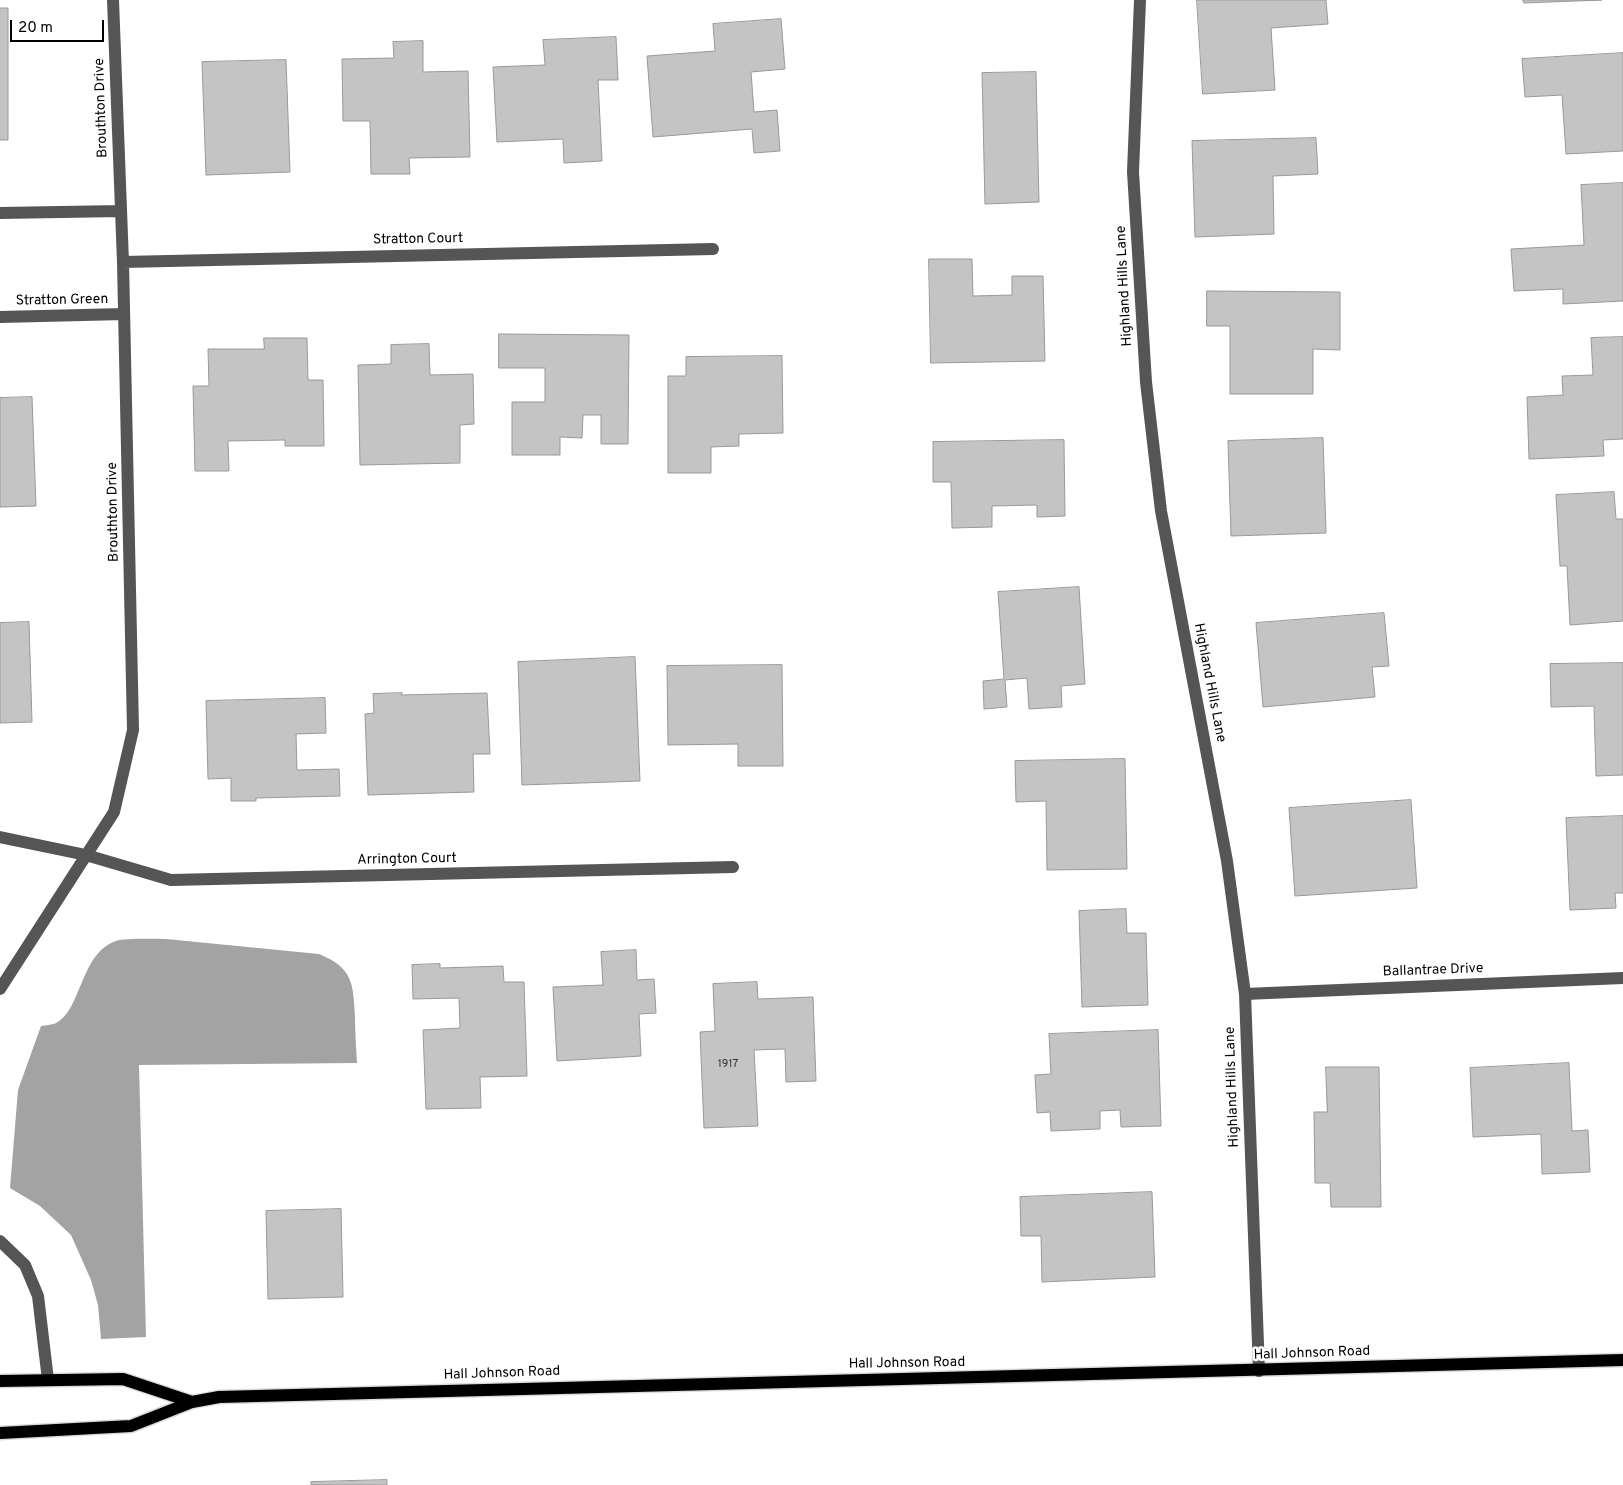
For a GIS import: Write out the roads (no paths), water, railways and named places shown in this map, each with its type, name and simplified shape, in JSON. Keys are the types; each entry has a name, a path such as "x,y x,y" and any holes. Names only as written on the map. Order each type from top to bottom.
{"main road":[{"name":"Hall Johnson Road","path":"0,1432 131,1426 192,1402 220,1397 1623,1360"},
{"name":"Hall Johnson Road","path":"0,1381 123,1379 192,1402"}],"street":[{"name":"Brouthton Drive","path":"1,985 114,812 133,730 123,262 113,0"},
{"name":"Highland Hills Lane","path":"1140,0 1134,172 1146,382 1161,511 1227,861 1245,994 1259,1371"},
{"path":"0,213 121,211"},
{"name":"Stratton Court","path":"123,262 713,249"},
{"name":"Stratton Green","path":"0,317 124,314"},
{"name":"Arrington Court","path":"0,837 86,855 172,880 733,867"},
{"name":"Ballantrae Drive","path":"1245,994 1623,978"},
{"path":"0,1241 25,1265 38,1296 48,1380"}]}
